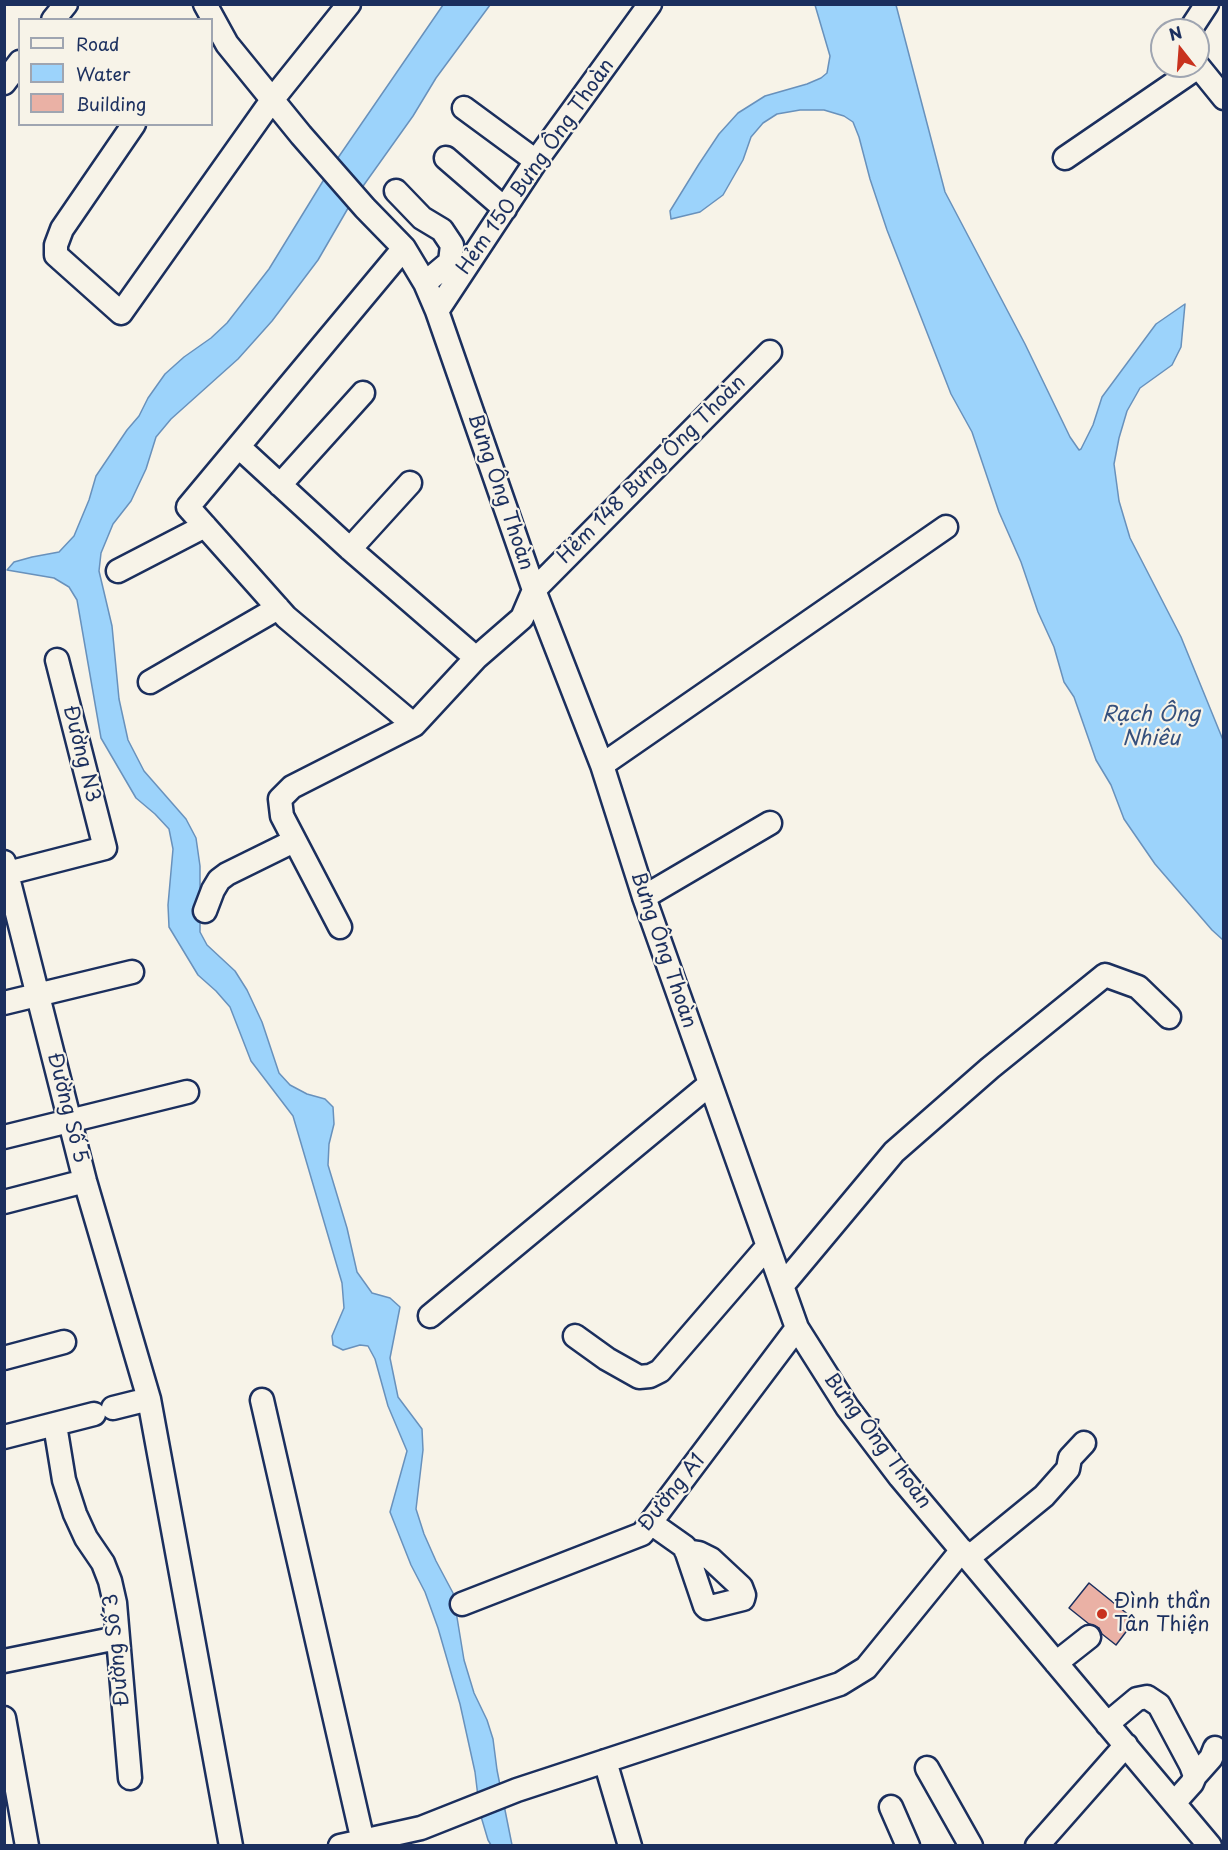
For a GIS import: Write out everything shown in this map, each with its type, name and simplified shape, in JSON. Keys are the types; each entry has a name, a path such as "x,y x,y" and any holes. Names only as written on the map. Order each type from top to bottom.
{"street":[{"path":"55,18 66,4"},
{"path":"133,126 62,229 56,244 56,255 121,313 272,100 349,4"},
{"name":"Hẻm 150 Bưng Ông Thoàn","path":"437,311 536,161 637,25 650,4"},
{"path":"1198,18 1207,4"},
{"name":"Bưng Ông Thoàn","path":"213,21 227,44 301,135 365,208 404,248 425,283 437,311 534,590 602,765 644,897 797,1328 847,1407 900,1477 1210,1845"},
{"path":"4,83 18,65"},
{"path":"1065,158 1181,78"},
{"path":"1208,78 1224,98"},
{"path":"464,108 536,161"},
{"path":"446,158 505,209"},
{"path":"396,191 422,218 442,230 452,245 450,262 425,283"},
{"path":"404,248 188,507 286,617 414,725"},
{"name":"Hẻm 148 Bưng Ông Thoàn","path":"534,590 770,352"},
{"path":"280,485 363,393"},
{"path":"238,447 350,549 476,658"},
{"path":"350,549 410,483"},
{"path":"118,571 205,526"},
{"path":"602,765 946,527"},
{"path":"340,927 282,816 280,800 292,787 414,725 476,658 522,618 534,590"},
{"path":"150,682 278,608"},
{"name":"Đường N3","path":"5,870 105,848 57,660"},
{"path":"644,897 770,823"},
{"path":"205,911 219,880 294,841"},
{"name":"Đường Số 5","path":"5,870 85,1180 149,1399 231,1845"},
{"path":"4,1003 132,972"},
{"path":"782,1286 894,1152 990,1068 1105,975 1138,987 1169,1017"},
{"path":"430,1316 710,1084"},
{"path":"4,1137 187,1092"},
{"path":"4,1202 85,1180"},
{"path":"575,1336 607,1359 639,1377 650,1376 660,1371 767,1246"},
{"name":"Đường A1","path":"462,1604 642,1534 797,1328"},
{"path":"4,1359 64,1342"},
{"path":"4,1437 149,1399"},
{"path":"262,1400 364,1843"},
{"name":"Đường Số 3","path":"55,1425 64,1480 75,1514 86,1538 103,1563 115,1603 130,1778"},
{"path":"340,1845 364,1843 421,1828 517,1790 840,1684 866,1668 965,1554 1044,1496 1068,1469 1070,1458 1084,1443"},
{"path":"651,1522 675,1539 687,1551"},
{"path":"1056,1663 1089,1636"},
{"path":"4,1661 117,1638"},
{"path":"1107,1724 1137,1699 1147,1697 1159,1705 1195,1776"},
{"path":"4,1718 27,1845"},
{"path":"1037,1845 1126,1745"},
{"path":"1174,1803 1212,1758 1215,1748"},
{"path":"605,1761 630,1845"},
{"path":"927,1768 971,1845"},
{"path":"891,1807 908,1845"}],"water":[{"path":"443,5 490,5 436,78 413,116 351,203 318,260 272,321 238,359 171,419 156,437 146,469 131,501 113,524 101,553 99,571 112,626 119,699 128,740 144,771 186,819 196,838 200,866 200,932 207,945 235,971 247,990 262,1022 279,1073 290,1085 307,1094 325,1099 333,1107 334,1124 329,1144 328,1165 347,1228 357,1272 372,1293 390,1298 400,1307 390,1358 398,1397 422,1429 423,1450 416,1509 424,1534 453,1593 464,1660 474,1693 493,1739 512,1845 491,1845 488,1840 480,1813 475,1772 460,1704 438,1628 390,1512 407,1451 388,1406 375,1359 368,1346 360,1345 343,1350 333,1345 332,1336 344,1308 342,1283 293,1116 251,1061 230,1007 198,975 169,927 168,905 173,849 169,829 136,798 101,738 77,600 69,587 54,578 7,570 14,562 59,552 74,536 96,476 139,416 148,398 165,374 227,323 269,269 331,168"},
{"name":"Rạch Ông Nhiêu","path":"815,5 896,5 945,192 1025,344 1070,437 1079,450 1093,425 1102,397 1156,324 1185,304 1181,347 1172,365 1140,388 1127,411 1114,464 1119,501 1130,538 1181,637 1223,740 1223,940 1155,864 1124,819 1111,785 1096,760 1074,697 1064,682 1054,647 999,512 972,432 951,394 887,230 853,122 844,116 824,110 800,110 777,114 763,123 751,137 743,160 723,195 700,212 671,219 670,211 699,164 719,134 738,113 765,96 807,84 827,73 830,56"}],"building":[{"name":"Đình thần Tân Thiện","path":"1089,1583 1135,1620 1116,1645 1102,1634 1099,1628 1089,1624 1069,1608"}],"place":[{"name":"Đình thần Tân Thiện","path":"1102,1614"}]}
